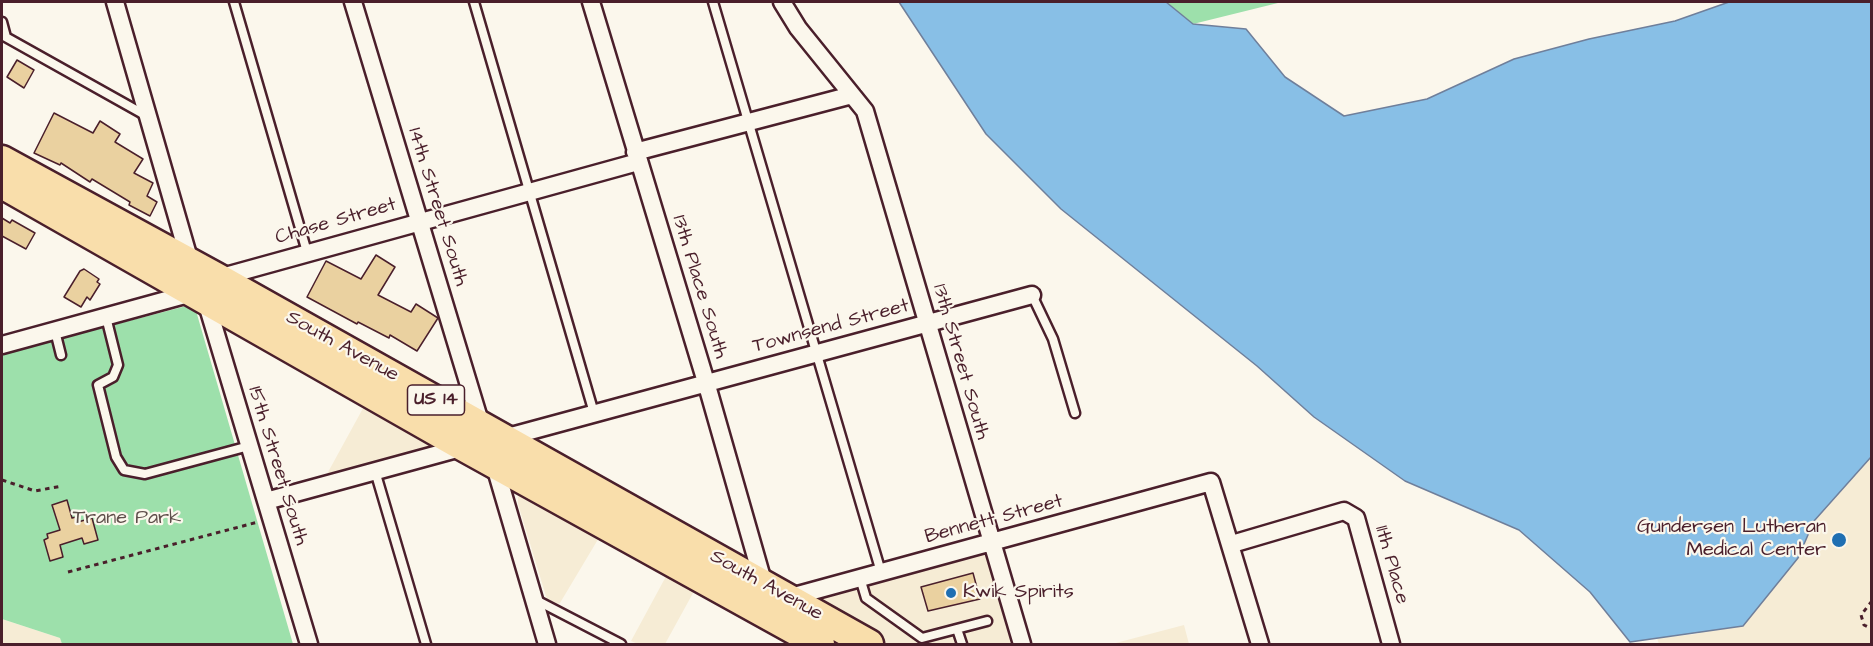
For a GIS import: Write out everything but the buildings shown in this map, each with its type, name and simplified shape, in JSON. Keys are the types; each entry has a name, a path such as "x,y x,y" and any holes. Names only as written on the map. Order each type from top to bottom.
{"highway":[{"name":"South Avenue","path":"2,160 190,262 206,290"},
{"name":"South Avenue","path":"2,184 206,290 486,443 778,612 820,645"},
{"name":"South Avenue","path":"778,612 869,645"}],"street":[{"path":"115,2 190,262"},
{"name":"14th Street South","path":"352,2 546,645"},
{"name":"13th Place South","path":"591,2 778,612"},
{"name":"13th Street South","path":"782,2 798,28 865,111 1022,645"},
{"name":"Chase Street","path":"2,345 206,290 307,252 530,192 748,123 852,95"},
{"name":"15th Street South","path":"206,290 249,446 309,645"},
{"name":"Townsend Street","path":"266,501 1032,295"},
{"name":"Bennett Street","path":"778,612 860,578 1211,482 1232,544"},
{"name":"11th Place","path":"1232,544 1344,511 1356,518 1391,645"},
{"path":"1232,544 1260,645"}],"lane":[{"path":"234,2 307,252"},
{"path":"474,2 594,413"},
{"path":"713,2 881,572"},
{"path":"2,22 4,36 148,116"},
{"path":"1032,295 1053,339 1075,413"},
{"path":"106,317 118,365 113,377 98,385 116,456 124,470 145,474 249,446"},
{"path":"55,331 61,355"},
{"path":"375,471 426,645"},
{"path":"860,578 866,598 922,638 987,621"},
{"path":"532,598 621,645"},
{"path":"957,629 962,645"}],"path":[{"path":"2,480 35,491 62,486"},
{"path":"68,572 271,518"},
{"path":"1872,602 1861,615 1864,625 1872,629"}],"shaded area":[{"path":"367,401 432,443 428,448 327,474"},
{"name":"Gundersen Lutheran Medical Center","path":"1871,457 1871,644 1659,644 1657,638 1697,634 1798,558 1814,521"},
{"path":"523,491 603,531 560,603 549,606 518,504 518,497"},
{"path":"991,542 1022,644 785,644 772,601"},
{"path":"670,569 698,584 665,644 638,644 631,641"},
{"path":"2,619 60,638 62,644 2,644"},
{"path":"1184,625 1189,644 1112,644"}],"green space":[{"path":"1166,2 1282,2 1193,24"},
{"name":"Trane Park","path":"194,304 293,644 62,644 60,638 2,619 2,354"}],"water":[{"path":"899,2 1166,2 1193,24 1246,29 1285,77 1344,116 1427,99 1514,59 1589,39 1675,21 1729,2 1871,2 1871,457 1814,521 1798,558 1743,626 1630,642 1590,592 1519,530 1405,481 1314,417 1257,366 1061,209 986,134"}],"place":[{"name":"Gundersen Lutheran Medical Center","path":"1839,540"},
{"name":"Kwik Spirits","path":"951,593"}]}
